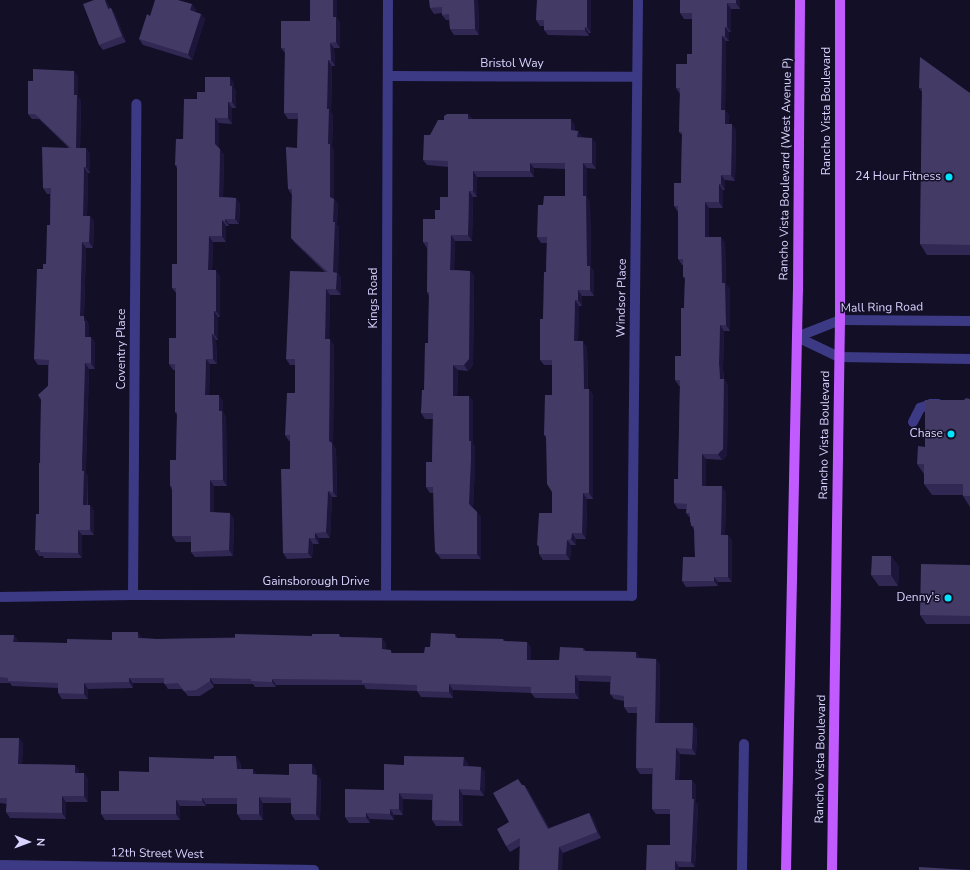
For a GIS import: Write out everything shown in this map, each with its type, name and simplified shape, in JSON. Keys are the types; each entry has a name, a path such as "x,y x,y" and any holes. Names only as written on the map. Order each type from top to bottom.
{"main road":[{"name":"Rancho Vista Boulevard (West Avenue P)","path":"797,337 800,0"},
{"name":"Rancho Vista Boulevard","path":"832,870 840,320 840,0"},
{"path":"786,870 797,337"}],"street":[{"name":"Kings Road","path":"386,595 388,0"},
{"name":"Windsor Place","path":"632,596 636,77 638,0"},
{"name":"Bristol Way","path":"388,76 636,77"},
{"name":"Coventry Place","path":"133,595 136,104"},
{"name":"Mall Ring Road","path":"797,337 840,320 970,321"},
{"path":"797,337 839,357 970,359"},
{"path":"913,422 920,408 931,404 947,404"},
{"name":"Gainsborough Drive","path":"0,597 133,595 632,596"},
{"path":"742,870 744,744"},
{"name":"12th Street West","path":"0,864 314,870"}],"building":[{"path":"94,0 105,0 108,9 111,8 122,36 99,45 83,4"},
{"path":"155,0 178,0 192,4 190,10 201,14 188,54 139,39 147,14 150,16"},
{"path":"310,0 333,0 333,17 336,17 336,42 330,43 331,60 328,60 327,109 329,109 328,144 330,144 330,197 334,199 333,222 335,222 333,272 337,273 336,289 326,289 325,339 330,339 329,441 332,443 333,492 328,491 326,532 315,533 315,538 309,538 308,553 283,553 281,469 290,469 290,435 285,435 287,393 295,393 295,359 286,359 290,271 328,272 291,238 292,189 288,189 286,147 297,148 298,113 284,113 285,48 281,48 281,21 310,21"},
{"path":"429,0 474,0 475,29 450,29 449,14 442,15 442,7 430,8"},
{"path":"537,0 587,0 587,27 585,27 585,30 544,30 544,20 536,20"},
{"path":"680,0 736,0 736,3 727,3 727,27 725,27 725,36 722,36 721,110 725,110 725,124 732,124 731,175 721,175 721,184 719,184 719,202 705,202 705,237 721,237 722,283 725,283 726,325 720,325 719,363 720,379 724,379 723,449 718,454 702,454 702,486 722,486 721,535 728,535 728,577 714,577 714,581 682,581 683,557 695,557 694,526 691,526 690,513 686,513 687,504 674,503 674,479 678,479 680,380 675,380 675,356 681,356 681,308 684,308 685,277 683,277 683,259 678,259 678,206 674,206 674,183 681,183 682,132 679,132 680,88 676,88 676,64 687,64 687,54 692,54 692,13 680,13"},
{"name":"24 Hour Fitness","path":"920,57 970,93 970,245 920,244 922,88 919,88"},
{"path":"33,69 74,71 74,95 77,95 76,148 86,148 83,216 90,216 89,242 82,242 80,316 84,316 85,337 91,337 91,363 85,363 82,460 82,471 84,471 83,505 90,505 90,530 78,530 78,553 40,552 40,550 35,550 36,514 39,514 40,463 41,399 38,395 48,386 49,360 34,359 37,269 43,269 43,264 46,264 47,225 50,225 51,188 43,188 42,147 71,148 35,114 28,114 28,81 33,81"},
{"path":"205,77 230,77 230,86 232,86 232,102 228,102 228,118 215,118 215,144 220,149 219,197 236,198 235,219 225,219 225,221 222,220 222,236 209,236 208,270 216,270 216,311 214,311 214,334 212,334 213,359 206,359 205,395 219,395 219,411 222,411 223,480 210,480 210,512 230,513 229,550 191,552 191,536 172,536 172,486 170,486 170,460 176,460 177,412 175,412 175,364 169,364 169,338 176,338 176,288 172,288 172,264 177,264 177,165 175,165 176,139 183,139 184,99 197,99 197,92 205,92"},
{"path":"447,114 468,114 468,119 571,119 571,130 578,131 577,137 592,138 592,163 583,163 583,196 586,196 587,266 590,266 590,290 578,290 578,300 575,300 574,341 583,341 584,389 589,389 589,493 583,493 582,533 572,533 571,539 567,540 566,554 539,554 539,545 537,545 539,513 552,513 552,492 547,484 546,435 544,435 545,395 552,395 552,360 540,360 540,319 543,319 544,272 546,272 547,237 537,237 538,205 543,205 544,196 565,196 565,163 530,163 530,171 473,171 473,191 469,191 468,235 451,235 450,270 470,271 469,359 464,365 453,365 453,396 469,396 469,441 471,441 471,459 469,504 477,512 477,554 437,554 435,551 433,487 426,487 426,462 432,462 433,413 421,413 422,390 424,390 425,343 428,343 429,292 427,292 428,242 423,242 423,219 435,219 435,210 440,210 440,197 448,197 448,161 423,160 424,135 430,135 438,120 444,120 444,116"},
{"name":"Chase","path":"966,398 970,399 970,496 963,496 963,484 924,484 924,464 917,464 918,446 925,447 925,400 964,400"},
{"path":"872,556 891,556 891,575 871,575"},
{"name":"Denny's","path":"921,564 970,565 970,616 920,615"},
{"path":"112,632 138,632 138,638 156,639 235,638 235,634 312,636 312,634 339,634 339,637 382,638 382,649 391,650 391,653 424,653 425,647 430,647 431,633 455,634 455,638 503,639 503,641 527,642 527,660 559,660 560,647 583,648 583,651 636,652 636,658 656,659 655,723 693,723 692,749 676,748 675,780 692,780 692,799 694,799 691,862 675,861 675,870 646,870 647,845 670,845 670,809 652,809 653,768 636,768 637,707 624,707 624,696 610,694 611,676 575,675 575,693 531,693 531,687 449,684 449,692 417,691 417,685 362,683 362,680 272,679 272,682 251,681 251,679 210,678 210,681 196,690 184,691 178,683 164,684 164,678 129,678 129,682 84,683 84,694 58,693 58,683 8,681 8,678 0,677 0,635 14,635 13,642 67,643 67,639 112,640"},
{"path":"0,738 19,738 18,764 75,765 75,773 84,773 84,796 62,796 62,813 6,812 7,798 0,798"},
{"path":"214,756 236,756 237,769 253,769 253,774 289,775 289,764 312,764 312,774 317,775 316,814 291,814 291,798 259,797 259,814 237,814 237,798 202,798 202,801 176,800 176,814 101,814 101,791 119,791 119,771 149,772 149,757 214,759"},
{"path":"404,756 464,757 463,766 481,767 480,790 459,789 459,821 432,820 433,794 399,793 399,809 390,809 390,814 366,813 366,817 345,817 345,789 384,790 384,764 404,765"},
{"path":"518,779 522,785 524,785 548,829 589,813 597,832 559,847 558,870 519,870 520,838 506,846 497,829 509,822 493,793"},
{"path":"919,867 968,870 919,870"}],"place":[{"name":"24 Hour Fitness","path":"949,177"},
{"name":"Chase","path":"951,434"},
{"name":"Denny's","path":"948,598"}]}
